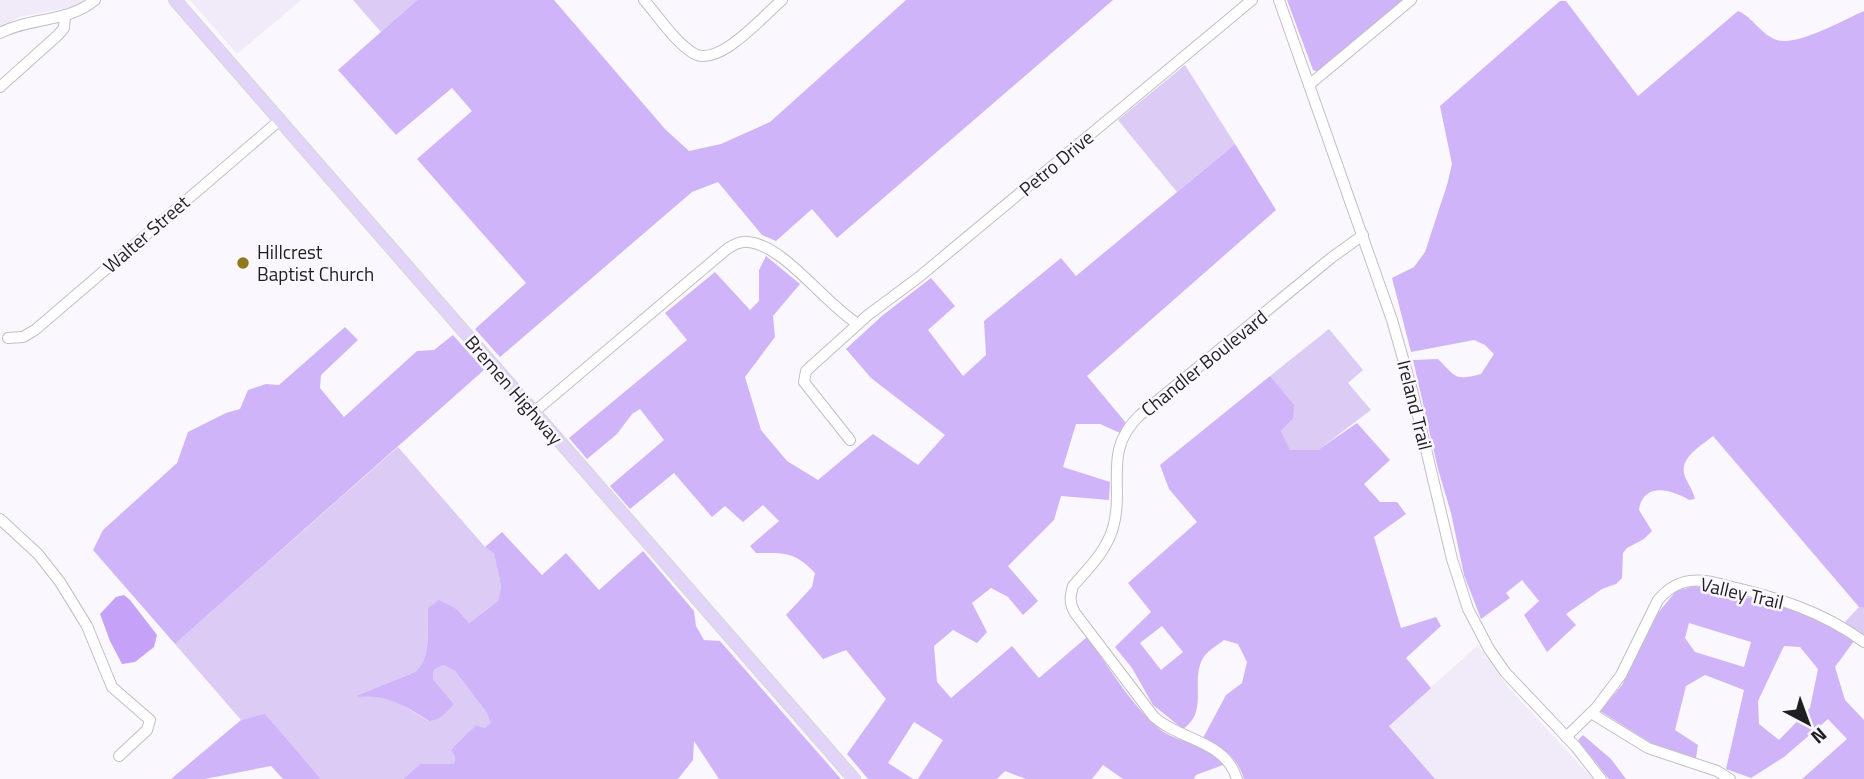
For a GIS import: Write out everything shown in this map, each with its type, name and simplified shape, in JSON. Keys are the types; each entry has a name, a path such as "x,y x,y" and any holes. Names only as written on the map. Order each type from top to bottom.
{"main road":[{"name":"Bremen Highway","path":"175,0 854,779"}],"street":[{"path":"0,33 14,26 77,12 95,0"},
{"path":"645,0 684,46 703,57 721,53 782,0"},
{"name":"Petro Drive","path":"850,440 807,386 804,378 806,371 858,324 986,222 1252,0"},
{"name":"Ireland Trail","path":"1279,0 1400,345 1452,559 1468,609 1489,649 1505,672 1601,779"},
{"path":"1310,85 1411,0"},
{"path":"0,87 58,35 64,28 65,15"},
{"name":"Walter Street","path":"8,338 23,337 34,330 280,120"},
{"name":"Chandler Boulevard","path":"1237,779 1230,763 1222,754 1169,728 1154,717 1074,613 1071,592 1103,550 1112,529 1117,454 1128,428 1140,415 1331,258 1363,235"},
{"path":"534,412 727,249 742,242 756,244 772,251 858,324"},
{"path":"0,519 38,554 60,582 87,626 112,687 155,724 118,756"},
{"name":"Valley Trail","path":"1566,737 1591,713 1621,675 1658,600 1671,587 1683,583 1697,580 1786,602 1832,621 1864,642"},
{"path":"1591,713 1648,748 1717,771 1730,779"}],"shaded area":[{"path":"0,0 86,0 76,6 20,17 0,27"},
{"path":"190,0 301,0 237,54"},
{"path":"353,0 417,0 381,32"},
{"path":"417,0 554,0 665,129 689,151 721,144 770,122 906,0 1113,0 837,238 812,209 776,241 762,235 718,182 692,192 500,357 475,329 526,283 417,159 472,111 452,88 396,135 338,70"},
{"path":"1287,0 1404,0 1319,72 1313,70"},
{"path":"1560,1 1566,1 1638,96 1738,11 1771,38 1785,41 1808,36 1864,11 1864,608 1859,607 1713,436 1692,453 1685,464 1685,477 1695,499 1689,500 1660,490 1647,495 1639,510 1652,531 1623,553 1622,578 1616,584 1602,589 1566,614 1576,625 1547,652 1524,615 1539,601 1522,580 1506,593 1510,598 1481,619 1464,575 1413,360 1438,359 1452,374 1465,377 1481,374 1494,354 1485,345 1474,340 1411,352 1392,278 1414,267 1425,252 1447,185 1452,164 1440,106"},
{"path":"1185,65 1235,144 1177,192 1118,120"},
{"path":"1235,144 1276,210 1087,376 1126,423 1120,433 1100,424 1076,424 1063,467 1110,482 1109,500 1061,496 1054,520 1008,566 1038,601 1023,615 1008,597 991,588 972,603 987,632 977,643 953,630 934,646 937,682 951,698 1012,646 1039,678 1087,637 1131,699 1151,722 1169,735 1212,753 1223,765 1196,775 1194,779 1123,779 1103,765 1092,779 1026,779 1005,771 997,779 918,779 943,740 914,722 888,763 913,779 868,779 847,754 886,699 846,650 823,659 786,615 812,587 815,573 795,557 756,553 750,546 779,521 763,505 743,522 725,506 712,517 674,473 630,509 610,486 664,440 640,409 632,414 617,434 587,459 569,438 687,340 665,313 715,272 750,310 759,301 759,270 766,256 800,284 773,316 775,337 745,377 761,430 787,461 818,480 873,434 918,465 945,435 871,378 846,349 883,315 931,278 955,306 928,330 963,376 986,355 984,321 1061,258 1076,276"},
{"path":"345,327 358,340 321,375 320,388 344,417 417,351 434,350 453,335 484,370 175,644 93,550 103,530 177,463 188,432 240,409 248,390 266,384 279,385"},
{"path":"1329,329 1363,370 1348,383 1371,410 1318,450 1290,451 1281,431 1293,419 1270,376"},
{"path":"1270,376 1294,405 1293,419 1281,431 1290,450 1318,450 1357,423 1390,460 1364,484 1380,502 1397,502 1406,514 1374,537 1401,628 1436,617 1441,626 1406,658 1431,688 1389,726 1435,779 1244,779 1237,764 1228,754 1203,738 1226,695 1242,683 1247,662 1238,644 1224,640 1203,658 1199,667 1197,705 1191,722 1183,729 1153,705 1132,668 1115,647 1151,612 1128,583 1197,522 1169,489 1160,465","holes":["1162,626 1183,652 1161,670 1140,643"]},
{"path":"398,447 485,547 494,552 501,586 498,601 469,623 458,610 428,608 428,643 420,666 415,672 358,695 374,695 396,701 428,721 454,704 433,679 434,670 443,665 455,671 492,723 485,728 476,725 451,749 455,757 454,764 420,764 403,779 321,779 265,715 241,720 175,644"},
{"path":"502,532 542,575 566,553 599,590 643,551 694,611 696,626 704,640 720,641 841,779 719,779 694,741 693,760 678,779 403,779 420,764 454,764 455,757 451,750 476,725 485,728 491,723 487,713 455,671 443,665 434,670 433,679 454,704 437,719 429,721 387,699 358,695 415,672 424,659 428,643 428,608 439,600 458,610 469,623 498,601 501,586 494,553 485,547"},
{"path":"1695,586 1773,603 1816,619 1854,641 1835,667 1845,700 1864,720 1864,779 1802,779 1847,739 1828,719 1784,757 1751,778 1726,769 1744,690 1705,675 1686,686 1675,730 1698,745 1696,758 1651,743 1600,711 1622,685 1658,613 1676,591","holes":["1689,623 1751,642 1744,667 1695,652 1685,638","1784,646 1800,647 1818,669 1810,708 1779,740 1759,724 1758,701"]},
{"path":"124,595 157,635 154,647 135,662 122,664 100,614 116,597"},
{"path":"1859,607 1864,608 1864,636 1844,623"},
{"path":"1478,645 1508,687 1593,779 1435,779 1389,725"},
{"path":"265,714 321,779 283,779 271,766 205,779 171,779 241,720"},
{"path":"1583,735 1611,759 1626,779 1609,779 1578,740"}],"place":[{"name":"Hillcrest Baptist Church","path":"243,263"}]}
